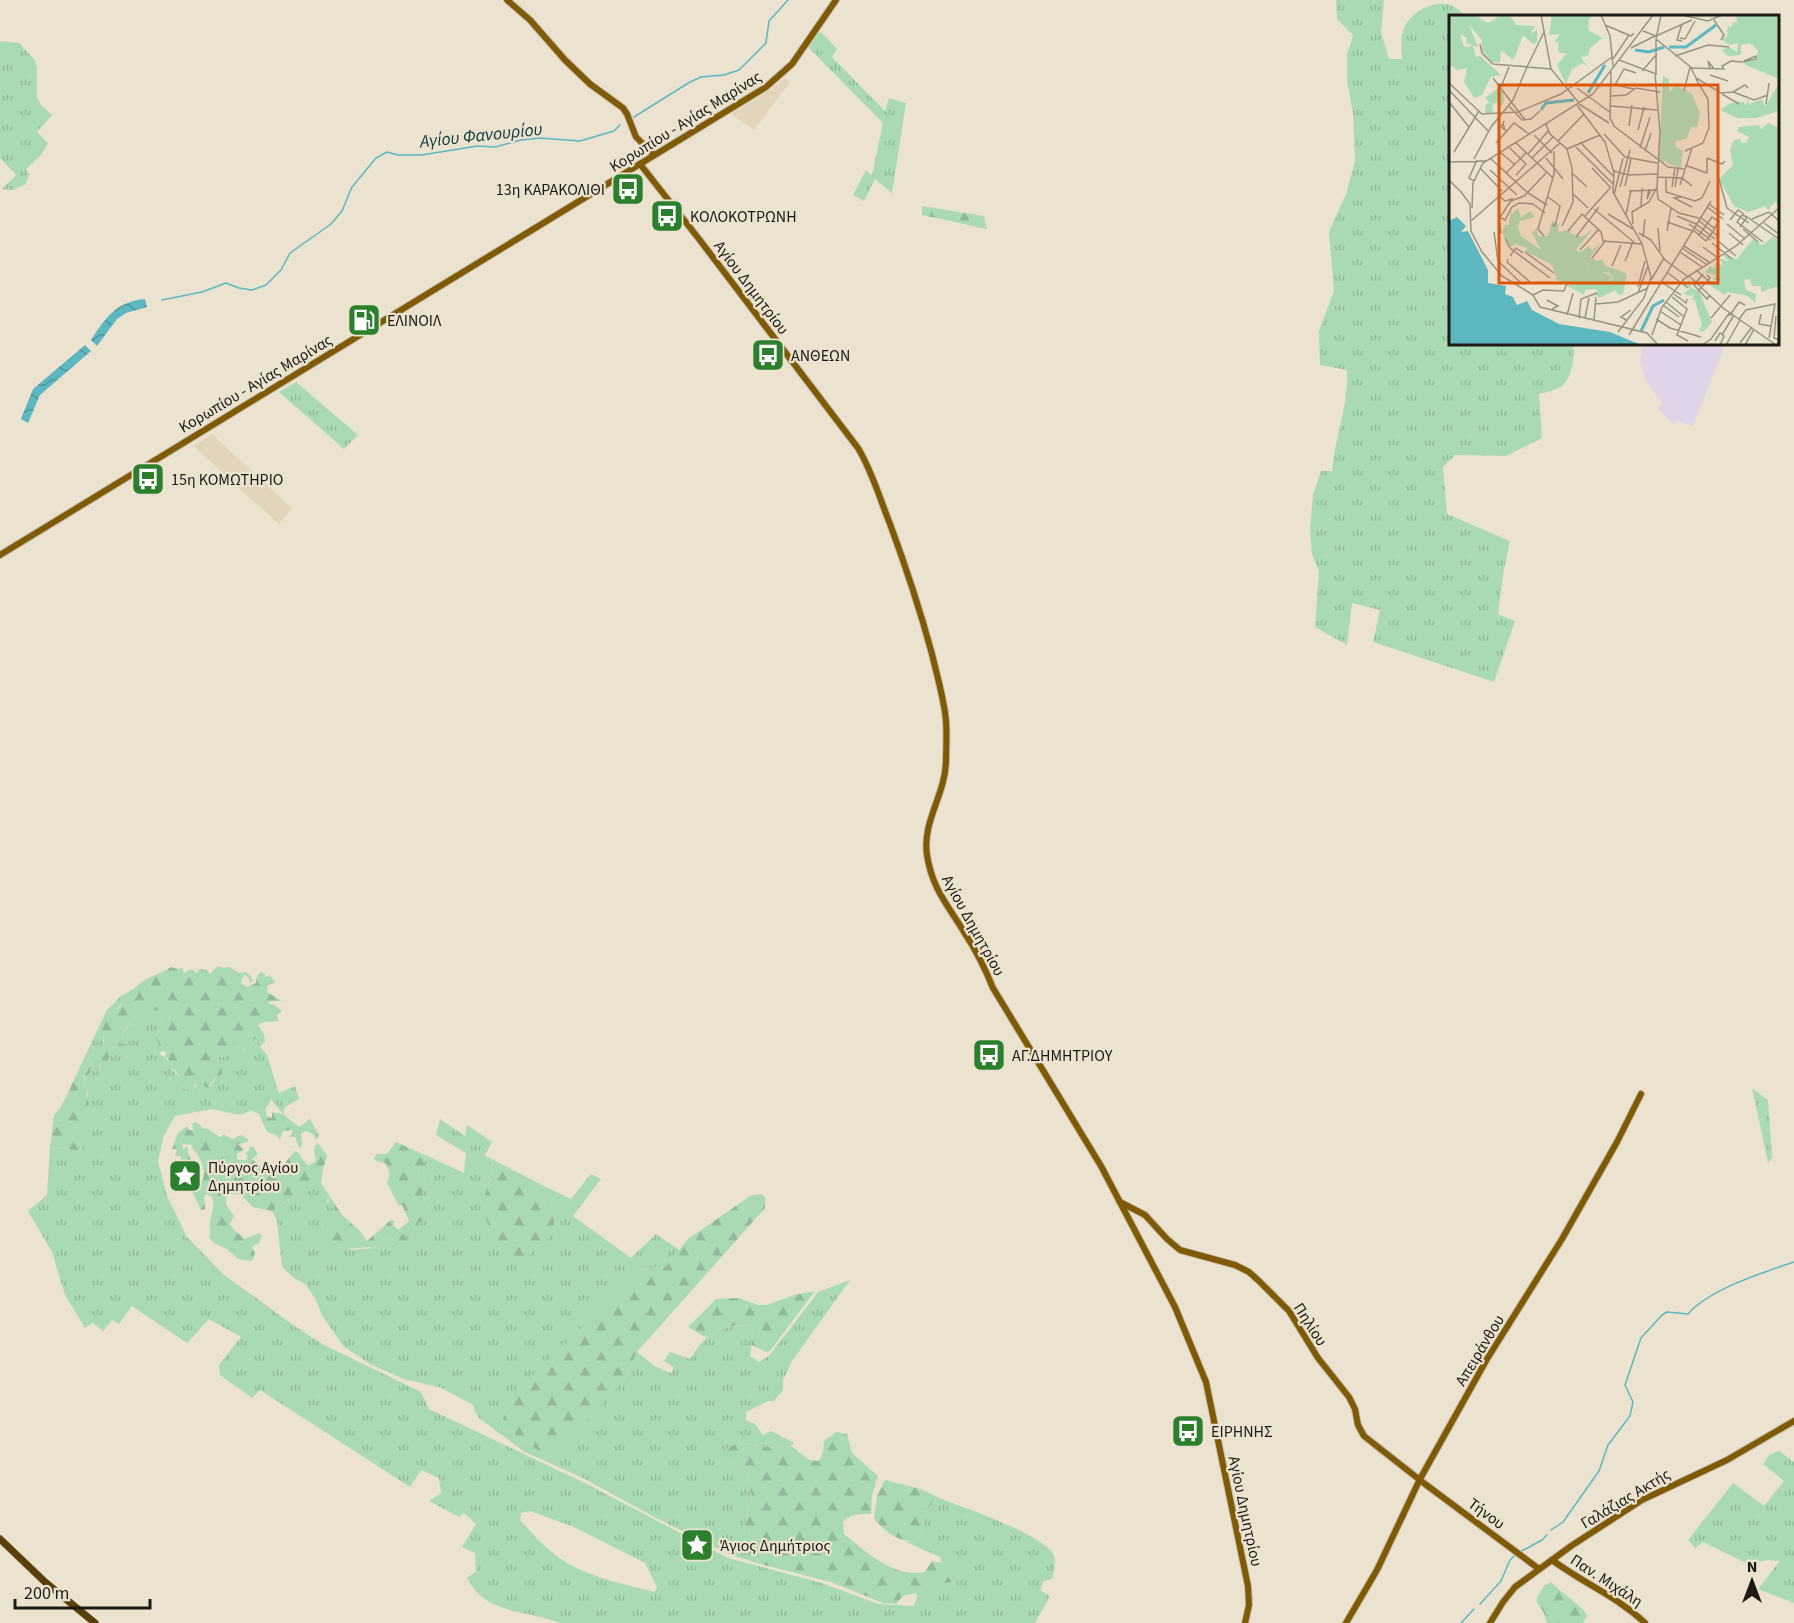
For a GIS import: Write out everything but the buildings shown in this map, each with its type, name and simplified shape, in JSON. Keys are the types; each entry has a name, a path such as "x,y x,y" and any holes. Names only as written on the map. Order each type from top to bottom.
{"main road":[{"path":"0,1539 45,1582 95,1623"}],"street":[{"path":"507,0 530,20 590,84 623,108 636,137 654,155"},
{"name":"Κορωπίου - Αγίας Μαρίνας","path":"0,555 775,81 792,64 836,0"},
{"name":"Αγίου Δημητρίου","path":"640,164 707,248 865,460 895,538 924,625 940,687 946,722 944,779 930,819 926,839 932,880 944,903 973,946 993,988 1101,1166 1175,1307 1206,1382 1248,1586 1249,1605 1245,1623"},
{"name":"Απειράνθου","path":"1346,1623 1377,1570 1420,1479 1487,1359 1562,1239 1617,1142 1641,1094"},
{"name":"Πηλίου","path":"1119,1201 1145,1215 1180,1250 1235,1265 1249,1272 1289,1311 1318,1358 1353,1405 1358,1425 1364,1436 1420,1479"},
{"name":"Γαλάζιας Ακτής","path":"1490,1623 1515,1587 1641,1500 1727,1460 1794,1421"},
{"name":"Τήνου","path":"1420,1479 1539,1569"},
{"name":"Παν. Μιχάλη","path":"1552,1560 1576,1578 1626,1606 1646,1623"}],"shaded area":[{"path":"785,78 790,82 754,130 732,115 732,113"},
{"path":"1642,345 1723,345 1722,354 1693,426 1677,421 1675,425 1658,409 1662,403 1645,379 1640,362"},
{"path":"212,434 292,508 279,524 193,446"}],"green space":[{"path":"1336,0 1384,0 1381,32 1389,59 1402,59 1403,30 1418,11 1430,5 1444,4 1450,5 1465,15 1449,15 1449,345 1573,345 1574,356 1568,378 1557,389 1539,394 1542,438 1506,456 1455,455 1443,467 1447,514 1510,541 1498,614 1515,621 1494,682 1373,642 1380,610 1352,603 1347,645 1315,627 1319,571 1312,554 1310,529 1313,495 1321,471 1332,471 1347,383 1347,370 1320,365 1319,331 1334,291 1329,232 1346,194 1355,161 1353,113 1347,81 1347,55 1353,35 1337,19"},
{"path":"821,32 837,49 832,57 885,111 889,98 906,103 892,193 875,179 864,201 853,195 866,170 871,175 873,171 883,123 808,47 817,33"},
{"path":"0,41 19,43 35,60 37,97 41,105 52,115 37,132 48,143 41,155 26,169 29,174 26,184 13,190 2,189 16,175 0,158"},
{"path":"922,206 984,216 987,229 922,215"},
{"path":"296,382 358,435 344,449 279,392"},
{"path":"218,966 247,972 253,981 249,982 249,978 245,975 241,983 247,987 256,983 257,976 261,972 265,974 265,977 270,976 275,981 268,985 267,992 282,1001 268,1001 282,1011 277,1015 278,1021 258,1025 264,1034 265,1042 259,1047 256,1039 244,1045 246,1049 237,1047 226,1056 219,1057 217,1062 222,1066 222,1074 216,1077 208,1088 196,1080 195,1089 190,1090 181,1087 177,1073 171,1068 168,1058 165,1058 166,1052 155,1053 159,1044 154,1036 159,1032 163,1023 159,1010 155,1010 134,1019 126,1028 120,1043 131,1046 133,1049 130,1057 123,1056 118,1048 112,1046 105,1070 104,1086 99,1086 100,1066 96,1058 104,1041 102,1031 113,1012 121,1006 123,1000 121,996 171,967 182,968 184,973 191,969 197,973 199,969 207,970 210,974"},
{"path":"121,996 123,1001 102,1031 102,1051 98,1072 103,1078 112,1046 118,1048 123,1056 128,1057 133,1049 120,1043 129,1024 144,1012 159,1010 163,1023 159,1032 154,1036 159,1044 155,1051 171,1063 171,1068 180,1078 182,1088 193,1090 196,1087 194,1082 196,1080 210,1087 221,1065 217,1062 219,1057 226,1056 237,1047 246,1049 244,1045 254,1039 267,1055 279,1093 295,1086 299,1099 285,1107 283,1114 271,1099 260,1102 259,1107 241,1115 212,1109 175,1116 164,1135 158,1161 167,1196 187,1237 223,1274 293,1325 324,1345 421,1392 429,1409 587,1484 728,1558 822,1583 878,1604 914,1606 916,1593 952,1569 942,1563 940,1557 906,1542 918,1541 931,1504 939,1498 983,1515 1021,1531 1048,1548 1054,1556 1052,1579 1044,1581 1040,1590 1050,1596 1035,1623 560,1623 508,1610 485,1599 467,1578 476,1571 475,1553 462,1547 476,1524 464,1513 459,1517 429,1501 441,1493 439,1478 421,1470 410,1487 260,1390 252,1398 220,1375 219,1365 241,1337 209,1319 187,1343 132,1306 119,1324 112,1320 103,1331 93,1323 85,1328 65,1295 52,1252 28,1211 47,1195 50,1147 82,1151 88,1094 85,1078 91,1064 87,1052 107,1010","holes":["530,1511 574,1527 645,1563 657,1587 655,1592 600,1577 562,1560 520,1520 521,1513"]},
{"path":"87,1052 91,1064 90,1073 84,1077 90,1112 82,1151 50,1147 54,1115 66,1097"},
{"path":"1752,1088 1768,1100 1772,1158 1768,1163"},
{"path":"269,1098 271,1100 265,1110 268,1117 272,1118 272,1112 283,1114 299,1127 310,1119 319,1136 317,1139 307,1131 301,1133 302,1145 299,1148 295,1137 290,1137 293,1131 291,1130 283,1131 280,1139 267,1132 259,1114 252,1111 254,1107 259,1106 260,1102"},
{"path":"440,1119 465,1136 467,1125 492,1142 485,1155 491,1170 488,1184 554,1210 544,1186 571,1199 591,1174 601,1179 573,1216 631,1258 656,1234 679,1250 666,1266 640,1270 506,1428 543,1454 549,1456 624,1380 637,1352 656,1367 671,1373 674,1367 664,1361 670,1352 690,1359 703,1341 715,1333 728,1327 750,1325 753,1334 750,1356 759,1362 769,1356 818,1292 850,1280 792,1361 783,1380 783,1390 774,1401 768,1401 746,1412 746,1420 755,1424 763,1435 771,1431 794,1443 791,1446 776,1448 738,1443 725,1458 748,1474 752,1497 744,1528 745,1549 764,1565 731,1555 654,1517 583,1478 525,1452 479,1418 473,1405 442,1388 404,1379 370,1364 343,1346 305,1284 282,1267 277,1221 272,1211 302,1191 313,1175 323,1169 321,1183 329,1195 327,1202 335,1209 334,1214 349,1250 375,1248 374,1240 377,1236 402,1242 408,1239 398,1230 409,1221 410,1223 419,1222 430,1211 422,1194 426,1184 423,1174 425,1155 464,1173 466,1153 436,1135"},
{"path":"195,1122 220,1137 224,1135 233,1139 241,1135 248,1139 248,1142 238,1144 244,1150 237,1154 237,1160 246,1160 248,1156 245,1153 249,1151 249,1147 253,1147 258,1154 252,1159 262,1168 281,1168 295,1151 308,1166 316,1161 314,1149 318,1143 327,1156 323,1169 313,1175 311,1182 303,1191 272,1211 253,1207 241,1195 227,1193 226,1204 234,1216 230,1224 234,1230 245,1239 259,1233 262,1236 259,1243 252,1247 255,1253 253,1260 238,1259 209,1237 212,1197 207,1194 204,1196 205,1209 201,1210 189,1185 193,1183 196,1185 198,1181 202,1181 204,1172 202,1163 191,1147 193,1145 183,1144 183,1149 188,1148 195,1168 191,1172 182,1169 180,1165 188,1161 181,1162 181,1156 175,1156 177,1149 172,1149 178,1133 187,1126 189,1130 193,1130 192,1124"},
{"path":"396,1142 425,1155 423,1174 426,1184 422,1194 430,1211 427,1218 419,1222 415,1230 411,1230 402,1205 399,1206 387,1183 389,1171 387,1166 374,1158 377,1154 387,1154"},
{"path":"486,1156 544,1186 554,1210 554,1226 545,1243 520,1261 500,1243 486,1219 484,1201 491,1178 491,1169"},
{"path":"762,1194 765,1198 765,1208 637,1352 624,1380 562,1447 549,1456 543,1454 506,1428 503,1418 516,1391 640,1270 666,1266 688,1239 750,1196"},
{"path":"329,1195 342,1215 360,1231 367,1241 391,1220 394,1221 393,1225 408,1239 402,1242 377,1236 374,1240 375,1252 370,1247 331,1250 321,1241 328,1215 334,1214 335,1209 328,1207"},
{"path":"815,1291 770,1351 766,1352 751,1345 753,1334 750,1325 728,1327 707,1338 688,1327 716,1299 739,1298 758,1305 767,1305 794,1295"},
{"path":"836,1432 847,1434 852,1453 878,1476 872,1495 871,1514 856,1515 846,1519 843,1522 844,1534 872,1556 902,1571 925,1572 932,1561 942,1563 952,1569 951,1582 930,1585 916,1593 903,1596 896,1604 883,1603 831,1582 764,1565 745,1549 744,1528 752,1498 748,1474 725,1458 726,1449 738,1443 776,1448 791,1446 809,1460 819,1461 823,1453 824,1441"},
{"path":"1779,1451 1794,1462 1794,1603 1758,1589 1780,1561 1767,1560 1748,1564 1703,1542 1695,1548 1688,1540 1733,1483 1764,1506 1784,1481 1763,1464 1769,1455"},
{"path":"885,1480 919,1489 939,1498 927,1510 923,1531 918,1541 893,1536 874,1518 877,1496"},
{"path":"1551,1582 1587,1615 1583,1623 1547,1623 1537,1598 1544,1586"}],"water":[{"path":"145,299 147,307 126,313 117,319 97,346 91,340 101,325 119,307 135,300"},
{"path":"85,345 91,351 40,395 28,423 21,419 33,389"}],"waterway":[{"name":"Αγίου Φανουρίου","path":"634,117 701,77 724,75 739,70 766,43 769,21 788,0"},
{"name":"Αγίου Φανουρίου","path":"162,300 202,292 226,283 252,290 266,285 281,270 290,253 331,224 342,211 352,187 376,158 387,152 398,155 422,155 477,146 495,147 540,138 580,141 614,131 620,125"},
{"path":"1551,1530 1563,1522 1599,1471 1608,1445 1630,1416 1633,1402 1625,1385 1641,1338 1667,1312 1688,1314 1697,1305 1722,1290 1794,1262"},
{"path":"1520,1552 1547,1535"},
{"path":"1480,1604 1501,1581 1510,1560 1516,1554"},
{"path":"1461,1623 1474,1609"}],"place":[{"name":"13η ΚΑΡΑΚΟΛΙΘΙ","path":"628,189"},
{"name":"ΚΟΛΟΚΟΤΡΩΝΗ","path":"667,216"},
{"name":"ΕΛΙΝΟΙΛ","path":"364,320"},
{"name":"ΑΝΘΕΩΝ","path":"768,355"},
{"name":"15η ΚΟΜΩΤΗΡΙΟ","path":"148,479"},
{"name":"ΑΓ.ΔΗΜΗΤΡΙΟΥ","path":"989,1055"},
{"name":"Πύργος Αγίου Δημητρίου","path":"185,1176"},
{"name":"ΕΙΡΗΝΗΣ","path":"1188,1431"},
{"name":"Άγιος Δημήτριος","path":"697,1545"}]}
